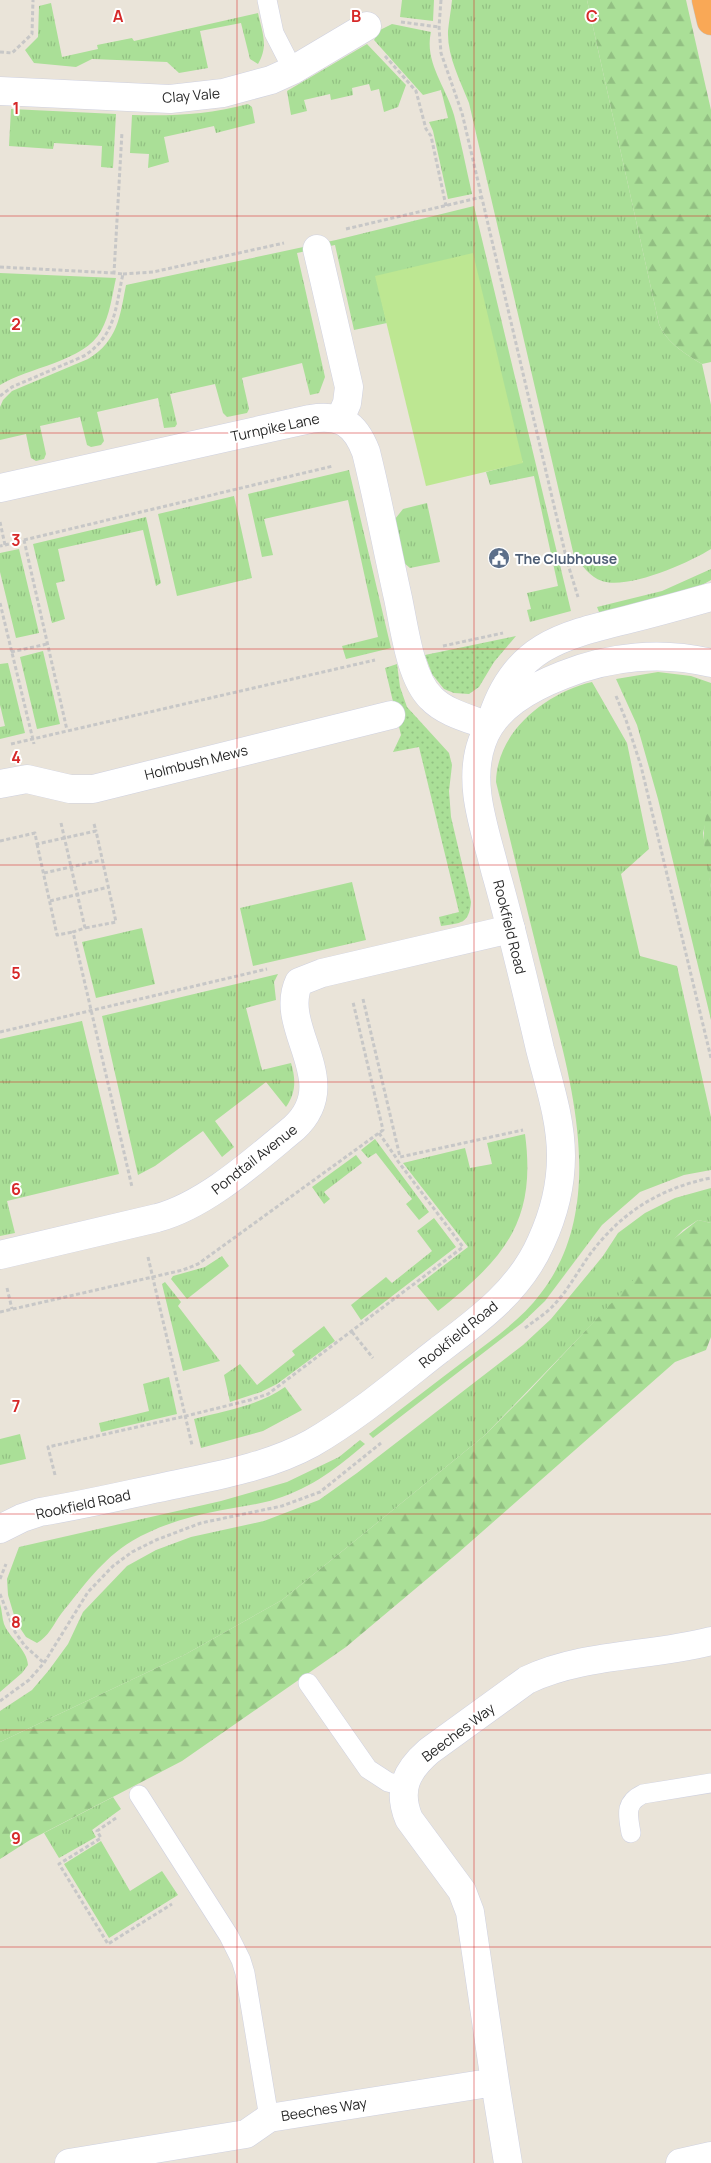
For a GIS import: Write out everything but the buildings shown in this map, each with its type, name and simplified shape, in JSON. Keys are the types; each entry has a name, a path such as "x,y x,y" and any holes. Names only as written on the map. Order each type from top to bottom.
{"highway":[{"path":"706,0 711,21"}],"street":[{"name":"Clay Vale","path":"0,91 170,99 207,96 246,88 293,70 364,28"},
{"path":"317,249 349,387 348,403 340,419"},
{"name":"Turnpike Lane","path":"0,488 310,419 326,417 340,419 361,438 368,458 404,629 421,684 426,693 436,703 496,719"},
{"name":"Rookfield Road","path":"0,1530 22,1518 40,1512 201,1479 274,1459 310,1444 342,1423 490,1312 530,1266 552,1213 559,1186 561,1156 558,1122 477,796 477,763 481,744 496,719 499,695 505,685 524,662 545,646 583,631 711,598"},
{"path":"496,719 530,689 602,662 631,658 665,657 711,663"},
{"name":"Holmbush Mews","path":"0,784 27,779 70,789 93,789 391,715"},
{"path":"299,982 322,972 511,929"},
{"name":"Pondtail Avenue","path":"0,1255 157,1218 182,1210 212,1192 294,1128 307,1114 313,1098 310,1067 295,1003 294,991 299,982"},
{"name":"Beeches Way","path":"404,1786 412,1769 420,1759 527,1680 566,1667 711,1641"},
{"path":"404,1786 404,1807 409,1819 462,1891 470,1912 508,2163"},
{"name":"Beeches Way","path":"69,2163 246,2134 269,2118 495,2082"},
{"path":"680,2163 711,2156"}],"lane":[{"path":"267,0 274,33 293,70"},
{"path":"308,1683 368,1769 388,1782 404,1786"},
{"path":"631,1833 629,1808 636,1798 643,1794 711,1783"},
{"path":"141,1798 229,1936 241,1960 248,1989 269,2118"}],"path":[{"path":"0,52 12,53 32,34 34,0"},
{"path":"441,0 439,27 441,53 462,113 567,561 578,598"},
{"path":"364,28 416,91 426,129 431,136 446,206"},
{"path":"114,273 124,97"},
{"path":"457,204 482,197"},
{"path":"0,267 123,274 114,317 103,340 84,356 12,387 0,396"},
{"path":"0,546 368,458"},
{"path":"0,522 5,545"},
{"path":"24,540 67,730"},
{"path":"12,652 47,644"},
{"path":"8,744 378,660"},
{"path":"602,662 626,720 641,766 711,1058"},
{"path":"37,844 96,831 116,922 85,928"},
{"path":"0,841 35,833 57,935 72,932"},
{"path":"44,873 102,860"},
{"path":"50,901 108,887"},
{"path":"76,944 86,988"},
{"path":"0,1032 280,965 299,982"},
{"path":"356,965 398,1159"},
{"path":"398,1159 558,1122"},
{"path":"56,1483 48,1447 186,1416 268,1394 463,1247 378,1133"},
{"path":"187,1423 194,1453"},
{"path":"0,1594 15,1632 25,1646 44,1663"},
{"path":"141,1798 97,1831 101,1838 59,1864 108,1944 198,1887"}],"green space":[{"path":"402,0 434,0 433,21 400,17"},
{"path":"452,0 587,0 659,324 671,342 702,364 711,405 711,549 658,574 626,582 613,583 602,581 590,574 574,556 469,103 450,50 448,31"},
{"path":"587,0 686,0 711,110 711,362 702,364 683,352 671,342 659,324"},
{"path":"51,3 62,57 98,49 97,45 132,38 134,41 258,13 264,39 263,51 258,64 250,59 241,23 200,31 208,68 179,73 167,62 92,59 76,67 34,63 25,50 38,37 39,6"},
{"path":"392,24 431,32 430,43 433,64 454,115 472,194 448,199 433,131 429,122 448,118 441,90 423,95 374,40 380,30"},
{"path":"367,44 406,85 398,107 384,112 379,89 371,91 369,84 352,88 353,95 331,100 330,94 304,100 307,111 291,115 287,91"},
{"path":"248,104 252,107 255,123 216,133 214,126 164,137 169,162 148,168 149,154 130,153 132,115 190,114"},
{"path":"11,109 116,114 113,168 101,167 102,146 54,143 53,149 9,146"},
{"path":"474,206 571,611 530,622 527,610 531,609 527,593 558,586 534,476 490,485 486,472 523,462 376,277 387,323 354,330 335,245 297,253 325,377 319,393 310,395 302,363 242,378 249,409 247,413 227,417 223,413 215,384 170,394 177,424 175,427 164,428 158,398 97,412 104,441 101,445 91,447 87,445 80,417 40,426 46,454 44,459 36,461 31,458 26,434 0,440 0,407 3,400 12,391 88,359 98,352 112,336 116,327 126,285 336,240"},
{"path":"473,253 523,463 426,486 375,276"},
{"path":"0,273 116,278 109,312 101,331 82,350 69,357 0,385"},
{"path":"349,470 391,648 346,659 342,646 378,637 348,500 264,519 273,555 262,557 248,494"},
{"path":"234,496 252,578 177,596 158,514"},
{"path":"427,503 440,562 410,568 403,562 395,519 403,509"},
{"path":"146,517 161,583 156,586 143,530 58,549 65,581 56,583 65,619 52,623 33,544"},
{"path":"19,549 39,633 16,638 0,572 0,553"},
{"path":"711,569 711,580 686,594 601,617 597,607 662,591"},
{"path":"516,636 494,662 479,687 469,694 454,693 444,689 432,674 425,655"},
{"path":"43,651 60,724 37,729 20,657"},
{"path":"8,663 25,733 0,739 0,727 5,726 0,705 0,664"},
{"path":"397,664 400,687 407,707 449,753 452,765 449,791 451,817 471,902 468,915 459,923 441,926 439,917 459,912 419,747 393,752 401,735 385,668"},
{"path":"658,672 691,676 711,683 711,801 703,833 711,888 711,1020 658,799 637,725 616,679"},
{"path":"592,682 627,743 649,849 621,874 640,956 677,966 711,1117 711,1170 684,1175 640,1192 602,1225 545,1301 522,1323 373,1438 369,1434 497,1336 533,1303 563,1256 575,1216 579,1174 577,1130 571,1087 496,782 505,746 527,717 558,695"},
{"path":"711,801 711,888 705,855 704,833 707,812"},
{"path":"352,882 366,940 253,966 240,908"},
{"path":"142,928 155,984 96,998 82,942"},
{"path":"278,974 274,982 276,1000 246,1008 262,1070 291,1063 294,1086 292,1096 286,1107 266,1082 215,1121 234,1147 222,1157 203,1131 155,1166 138,1175 102,1016"},
{"path":"82,1021 119,1174 7,1201 15,1233 0,1236 0,1039"},
{"path":"525,1134 526,1192 520,1215 510,1236 497,1256 481,1274 438,1311 417,1286 468,1247 403,1163 465,1148 470,1168 492,1164 487,1143"},
{"path":"375,1139 429,1212 419,1220 406,1204 412,1199 376,1153 368,1158 361,1150"},
{"path":"356,1155 362,1163 324,1192 330,1199 324,1204 312,1187"},
{"path":"711,1188 711,1223 698,1220 683,1230 484,1436 282,1600 186,1654 0,1742 0,1711 32,1690 68,1644 83,1612 127,1566 156,1550 191,1537 264,1521 319,1500 523,1345 551,1319 603,1256 618,1233 645,1213 675,1198"},
{"path":"434,1218 456,1247 361,1320 351,1305 386,1277 392,1283 432,1251 417,1231"},
{"path":"698,1220 711,1223 711,1337 706,1350 675,1362 458,1553 346,1647 182,1761 30,1840 0,1859 0,1742 186,1654 282,1600 484,1436 528,1392 666,1245"},
{"path":"222,1256 229,1266 187,1299 171,1279 173,1276 205,1267"},
{"path":"165,1282 181,1302 178,1306 220,1361 183,1371 162,1284"},
{"path":"324,1326 335,1341 277,1384 261,1392 230,1402 224,1375 240,1364 257,1385 295,1355 292,1351"},
{"path":"169,1377 177,1414 101,1432 99,1423 149,1411 143,1384"},
{"path":"285,1387 302,1410 263,1431 201,1448 194,1419 253,1403 275,1394"},
{"path":"20,1434 26,1459 0,1465 0,1439"},
{"path":"360,1440 365,1444 324,1476 302,1489 264,1502 190,1517 154,1530 132,1541 102,1565 61,1614 48,1634 37,1643 26,1637 16,1622 8,1595 7,1579 19,1547 221,1501 287,1482 339,1457"},
{"path":"0,1604 4,1624 25,1654 28,1665 22,1673 0,1692"},
{"path":"113,1797 121,1809 92,1830 96,1837 59,1858 44,1833"},
{"path":"101,1841 130,1891 162,1871 178,1895 109,1938 64,1864"}],"place":[{"name":"The Clubhouse","path":"499,558"}]}
